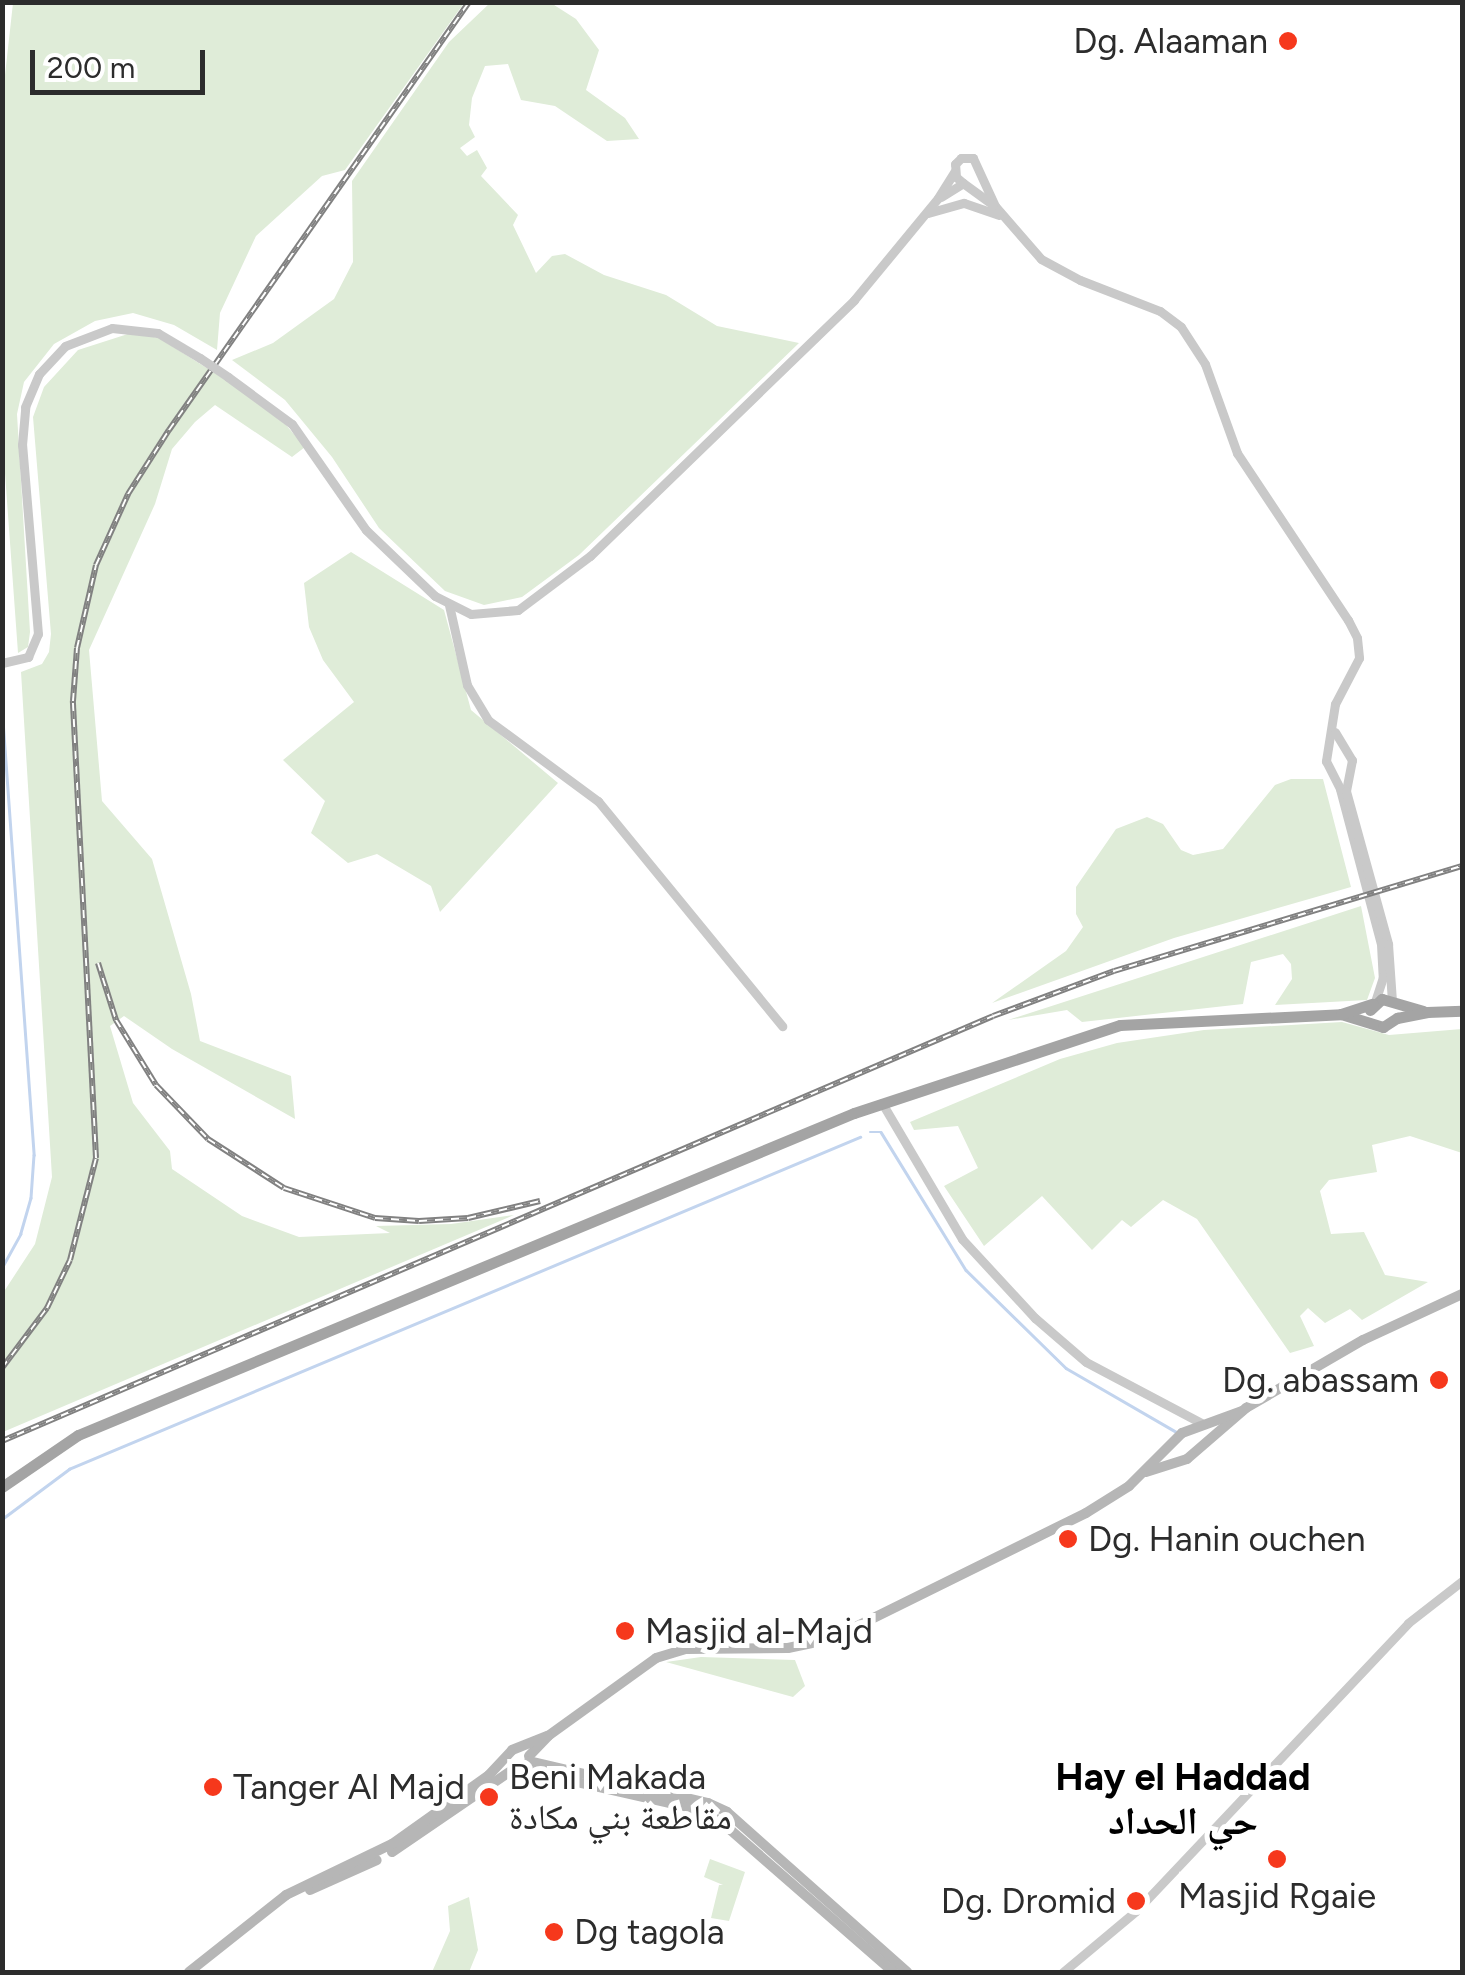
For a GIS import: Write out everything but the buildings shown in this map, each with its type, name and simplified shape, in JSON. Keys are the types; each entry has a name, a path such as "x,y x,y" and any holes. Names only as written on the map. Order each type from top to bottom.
{"main road":[{"path":"1374,1002 1370,1014 1374,1023"},
{"path":"2,1486 78,1435 882,1103 1120,1025 1342,1014 1374,1002 1427,1012 1462,1011"},
{"path":"1342,1014 1387,1027 1395,1008"},
{"path":"200,1972 288,1901 394,1851 520,1762 548,1736 656,1658 686,1649 788,1648 820,1643 1072,1520 1146,1472 1162,1452 1197,1425 1242,1411 1363,1340 1462,1294"},
{"path":"1146,1472 1171,1467 1216,1436 1242,1411"},
{"path":"1197,1425 1216,1436"},
{"path":"1162,1452 1171,1467"},
{"path":"520,1762 519,1748 548,1736"},
{"path":"188,1972 277,1901 401,1838 520,1762 708,1803 727,1812 893,1968 908,1972"}],"street":[{"path":"2,663 20,662 34,652 38,634 22,420 39,374 65,346 112,328 158,334 200,358 292,424 366,530 449,605 471,614 497,615 518,610 548,592 630,518 867,286 938,198 958,160 969,156 980,164 995,206 1004,218 1052,266 1170,316 1198,349 1237,453 1340,604 1357,638 1357,667 1335,704 1326,762 1355,835 1381,927 1395,1008"},
{"path":"954,172 995,206"},
{"path":"938,198 981,173"},
{"path":"926,214 964,203 1004,218"},
{"path":"449,605 468,685 488,720 598,801 782,1026"},
{"path":"1333,728 1352,760 1346,772 1346,791 1355,835"},
{"path":"1330,752 1348,751"},
{"path":"1333,774 1346,772"},
{"path":"1374,1002 1384,968 1381,927"},
{"path":"882,1103 954,1227 1004,1287 1073,1353 1197,1425"},
{"path":"1066,1972 1136,1912 1379,1652 1430,1602 1462,1581"}],"green space":[{"path":"491,2 551,3 576,19 599,50 586,90 625,118 639,139 607,141 555,106 521,100 508,64 485,66 472,98 469,125 475,137 460,148 467,156 477,150 487,168 481,176 518,215 513,225 536,273 552,256 565,254 604,275 666,295 717,326 799,343 579,555 522,597 484,605 445,591 379,528 332,457 285,400 232,360 273,343 334,299 353,262 352,181 449,42"},
{"path":"13,3 464,3 345,170 322,176 256,236 220,313 217,350 174,325 133,313 95,321 54,344 24,382 17,414 30,632 28,647 18,653 2,432 2,102"},
{"path":"131,333 159,338 229,382 286,425 305,447 292,457 215,405 195,422 172,449 155,504 89,650 102,801 152,859 191,994 200,1041 291,1076 295,1119 172,1049 124,1016 110,1026 133,1103 170,1151 172,1169 242,1216 299,1237 390,1233 376,1226 451,1224 514,1215 3,1432 3,1293 35,1244 52,1177 21,672 42,664 49,652 51,634 33,417 44,387 78,350"},
{"path":"351,552 444,610 471,710 558,783 440,912 431,886 377,854 348,863 311,833 325,801 283,760 354,702 323,660 309,627 304,583"},
{"path":"1291,779 1323,779 1351,887 1174,938 992,1003 1066,951 1083,927 1076,914 1076,887 1116,829 1147,817 1163,824 1181,850 1193,855 1223,849 1275,785"},
{"path":"1361,906 1375,978 1367,1000 1275,1005 1292,979 1291,964 1283,954 1251,962 1243,1004 1082,1022 1067,1010 1008,1020"},
{"path":"1342,1022 1389,1035 1462,1029 1462,1153 1410,1136 1372,1145 1377,1172 1329,1180 1320,1191 1331,1234 1364,1232 1385,1275 1428,1282 1362,1320 1350,1309 1325,1323 1308,1308 1300,1316 1314,1346 1290,1353 1197,1219 1163,1200 1131,1227 1122,1220 1092,1250 1042,1196 984,1246 944,1186 978,1168 958,1126 914,1130 910,1122 1060,1059 1117,1043 1204,1030"},
{"path":"701,1657 795,1660 805,1686 793,1697 666,1662"},
{"path":"710,1859 745,1872 729,1921 711,1918 719,1885 723,1885 704,1877"},
{"path":"469,1897 478,1950 469,1972 432,1972 450,1931 448,1906"}],"waterway":[{"path":"2,706 34,1155 31,1198 21,1234 2,1268"},
{"path":"870,1132 881,1132 966,1270 1066,1368 1178,1433"},
{"path":"2,1519 69,1469 860,1137"}],"railway":[{"path":"2,1368 47,1308 70,1260 96,1158 73,701 77,648 96,565 128,494 169,430 469,2"},
{"path":"2,1441 993,1016 1114,971 1462,866"},
{"path":"98,963 116,1020 156,1085 208,1139 284,1188 375,1218 419,1221 468,1218 540,1201"}],"place":[{"name":"Dg. Alaaman","path":"1288,41"},
{"name":"Dg. abassam","path":"1439,1380"},
{"name":"Dg. Hanin ouchen","path":"1068,1539"},
{"name":"Masjid al-Majd","path":"625,1631"},
{"name":"Tanger Al Majd","path":"213,1787"},
{"name":"Beni Makada مقاطعة بني مكادة","path":"489,1797"},
{"name":"Masjid Rgaie","path":"1277,1859"},
{"name":"Dg. Dromid","path":"1136,1901"},
{"name":"Dg tagola","path":"554,1932"}],"district":[{"name":"Hay el Haddad حي الحداد","path":"1183,1800"}]}
